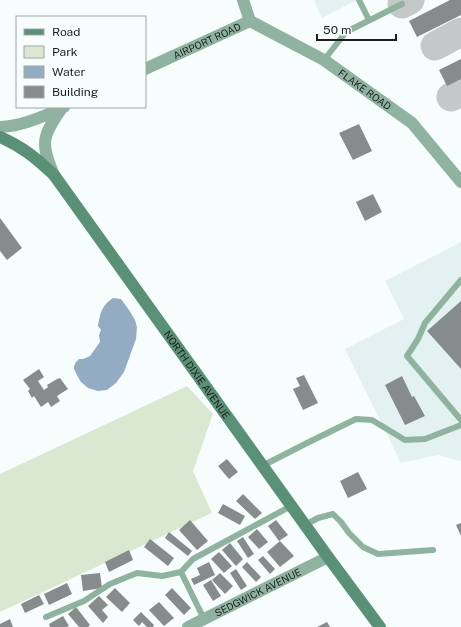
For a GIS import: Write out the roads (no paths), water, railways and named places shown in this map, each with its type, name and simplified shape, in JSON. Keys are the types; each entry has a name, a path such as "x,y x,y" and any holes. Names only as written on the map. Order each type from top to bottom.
{"street":[{"name":"AIRPORT ROAD","path":"146,69 250,21 243,0"},
{"name":"FLAKE ROAD","path":"250,21 324,60 412,123 461,182"},
{"path":"0,127 18,125 63,108"},
{"path":"54,175 48,159 45,144 47,132 63,108"},
{"name":"NORTH DIXIE AVENUE","path":"0,137 33,155 54,175 262,466 380,627"},
{"name":"SEDGWICK AVENUE","path":"188,627 328,557"}],"lane":[{"path":"359,0 370,20"},
{"path":"324,60 346,32 402,4"},
{"path":"461,280 426,323 407,356 461,420"},
{"path":"262,466 306,442 356,419 372,420 405,440 425,439 461,425"},
{"path":"46,617 84,601 110,584 137,573 162,576 180,572 193,559 291,506"},
{"path":"305,525 318,518 333,514 342,522 349,534 363,547 378,554 433,550"},
{"path":"180,572 204,619"}],"water":[{"path":"113,298 121,299 135,320 137,327 136,339 124,372 116,383 107,390 98,391 88,388 81,382 74,369 74,366 79,359 90,356 100,342 99,335 101,330 98,326 101,313 106,304"}]}
